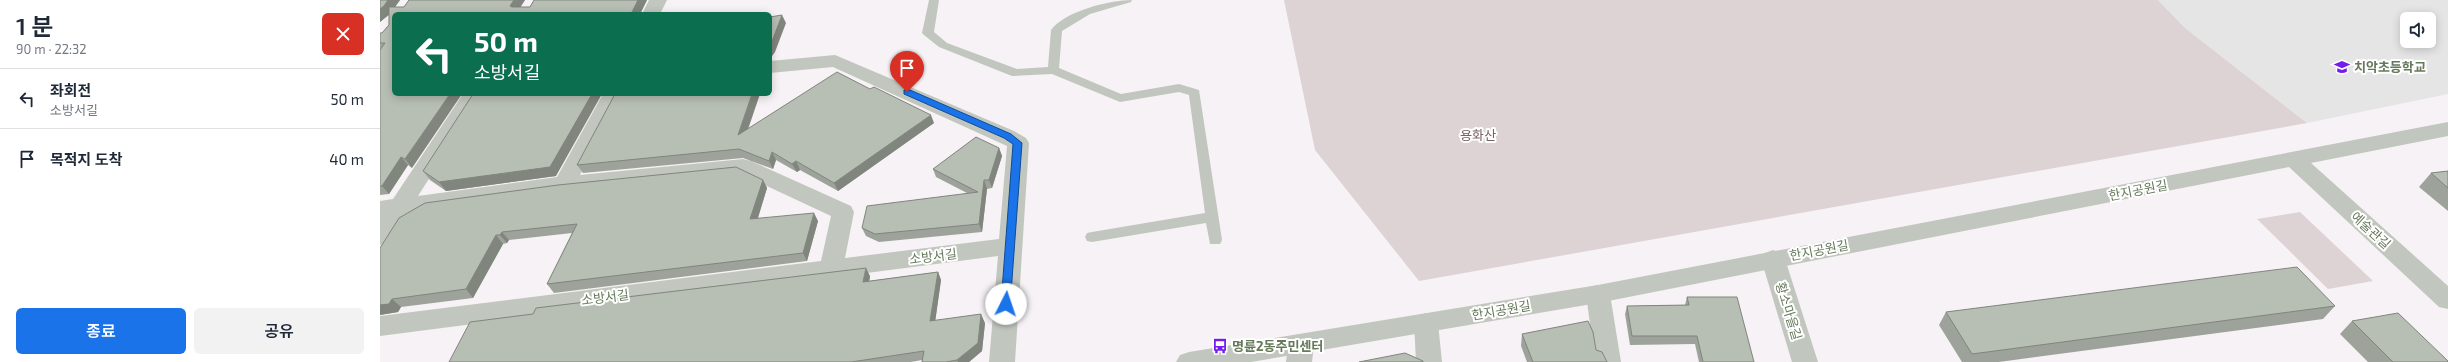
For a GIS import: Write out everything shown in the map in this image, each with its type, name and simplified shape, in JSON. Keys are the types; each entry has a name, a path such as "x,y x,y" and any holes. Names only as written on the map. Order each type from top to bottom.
{"street":[{"path":"653,12 658,0"},
{"path":"772,67 835,61 1008,136 1018,143 1002,362"},
{"path":"380,237 389,208 472,96"},
{"path":"564,184 611,96"},
{"name":"한지공원길","path":"1189,362 1300,354 1426,323 1598,294 2448,129"},
{"name":"예술관길","path":"2294,160 2448,300"},
{"path":"389,208 564,184 743,166 843,212 831,268"},
{"name":"소방서길","path":"380,326 1011,246"},
{"name":"황소마을길","path":"1773,259 1805,362"},
{"path":"1598,294 1608,362"},
{"path":"1426,323 1428,362"}],"lane":[{"path":"934,0 928,33 943,45 1016,73 1053,70 1120,98 1179,88 1195,93 1215,240"},
{"path":"1053,70 1057,30 1086,12 1124,3 1127,0"},
{"path":"1092,237 1212,218"}],"shaded area":[{"name":"치악초등학교","path":"2158,0 2448,0 2448,94 2307,123 2185,28"}],"green space":[{"name":"용화산","path":"1284,0 2158,0 2185,28 2307,123 1419,281 1315,150"},
{"path":"2300,212 2373,281 2328,289 2257,219"}],"building":[{"path":"380,0 388,0 380,9"},
{"path":"409,0 514,0 510,6 512,7 530,7 534,0 638,0 632,12 392,12 392,96 449,96 405,159 401,157 382,186 380,186 380,50 385,43 380,43 380,33 382,33 389,25 389,7 404,7"},
{"path":"782,15 772,41 772,17"},
{"path":"837,72 870,89 874,87 931,115 834,183 796,161 792,164 772,152 769,161 739,149 577,165 614,96 751,96 738,135"},
{"path":"472,96 591,96 550,167 439,182 423,171"},
{"path":"976,137 999,148 989,180 984,180 979,224 875,234 862,228 867,206 978,192 933,169"},
{"path":"736,167 763,180 750,219 814,213 803,253 547,284 577,224 502,232 500,235 496,235 466,289 392,299 389,304 380,305 380,248 399,218 425,203 558,185"},
{"path":"2448,171 2448,188 2431,173"},
{"path":"2297,267 2335,306 1972,354 1946,312"},
{"path":"866,268 863,282 938,272 930,321 981,314 978,343 957,360 946,362 922,362 924,351 851,362 449,362 470,322 533,314 536,308"},
{"path":"1687,297 1737,297 1754,362 1703,362 1697,336 1632,336 1627,306 1689,305"},
{"path":"2398,313 2448,362 2393,362 2352,321"},
{"path":"1588,321 1593,332 1596,350 1602,352 1607,362 1533,362 1522,334"},
{"path":"1405,353 1423,362 1359,362"}],"place":[{"name":"치악초등학교","path":"2342,67"},
{"name":"명륜2동주민센터","path":"1220,346"}],"route":[{"path":"907,92 1008,136 1018,143 1006,304"}]}
